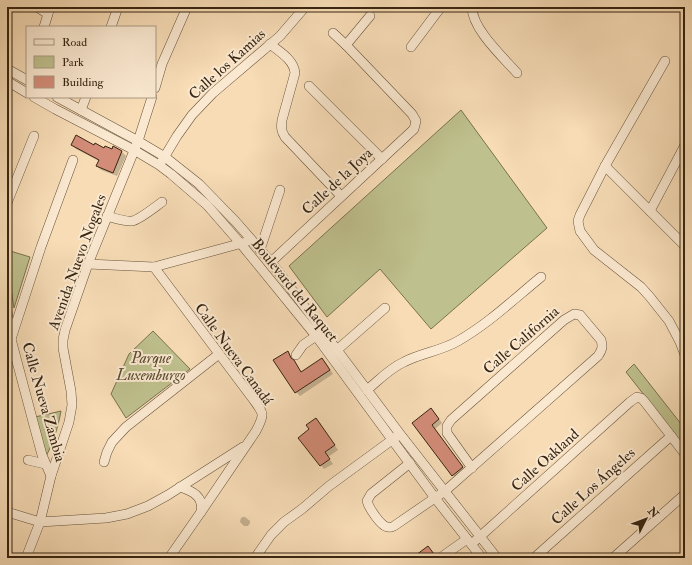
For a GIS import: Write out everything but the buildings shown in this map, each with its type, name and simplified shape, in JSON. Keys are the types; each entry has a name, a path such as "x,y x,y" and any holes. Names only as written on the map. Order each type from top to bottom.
{"street":[{"path":"36,7 49,10 44,26"},
{"path":"111,26 118,7"},
{"path":"156,85 162,64 187,7"},
{"name":"Calle los Kamias","path":"159,165 192,115 213,93 280,36 305,7"},
{"path":"411,47 441,7"},
{"path":"472,7 475,22 483,35 517,73"},
{"path":"333,33 346,45 370,16"},
{"path":"270,44 292,63 295,68 281,126 284,137 341,196"},
{"name":"Calle de la Joya","path":"271,262 414,129 416,121 415,118 346,45"},
{"path":"665,61 605,166 580,215 578,226 594,250 640,286 650,297 669,321 685,355"},
{"path":"7,69 26,79"},
{"path":"7,82 26,92"},
{"path":"309,86 382,159"},
{"name":"Boulevard del Raquet","path":"36,98 134,150 159,165 207,205 316,336 482,558"},
{"name":"Boulevard del Raquet","path":"59,98 165,156 200,184 271,262 400,434 497,558"},
{"path":"81,110 86,98"},
{"name":"Avenida Nuevo Nogales","path":"26,558 40,522 51,476 69,422 72,405 63,348 65,330 88,264 138,141 152,98"},
{"path":"7,203 34,136"},
{"path":"650,211 685,145"},
{"path":"11,339 41,247 73,160"},
{"path":"605,166 685,246"},
{"path":"260,250 280,190"},
{"path":"107,216 132,221 162,202"},
{"path":"88,264 154,267 252,240"},
{"name":"Calle Nueva Canadá","path":"154,267 259,408 263,416 256,431 168,558"},
{"path":"367,390 404,362 458,342 496,315 541,277"},
{"path":"337,350 385,308"},
{"name":"Calle Nueva Zambia","path":"7,311 11,339 42,455 51,476"},
{"name":"Calle California","path":"410,463 369,497 367,501 374,514 386,526 394,526 445,491 472,468 598,356 602,350 601,340 580,315 574,314 564,320 451,420 447,426 447,433 472,468"},
{"path":"296,355 303,346 316,336"},
{"path":"104,462 112,442 126,426 219,354"},
{"name":"Calle Oakland","path":"443,556 480,537 637,397 644,401 671,436"},
{"path":"255,558 271,535 284,522 400,434"},
{"path":"671,436 685,454"},
{"name":"Calle Los Ángeles","path":"534,558 671,436"},
{"path":"7,512 40,522 106,518 127,514 168,496 246,445"},
{"path":"28,460 45,464"},
{"path":"180,487 194,493 200,500 202,506 201,512"},
{"path":"613,558 685,494"}],"green space":[{"path":"461,110 547,228 431,329 380,269 327,317 289,266"},
{"path":"7,250 30,257 14,308 7,262"},
{"name":"Parque Luxemburgo","path":"153,331 190,369 126,418 111,394 129,354"},
{"path":"634,364 685,429 685,447 626,372"},
{"path":"61,411 55,435 45,458 35,417"}]}
